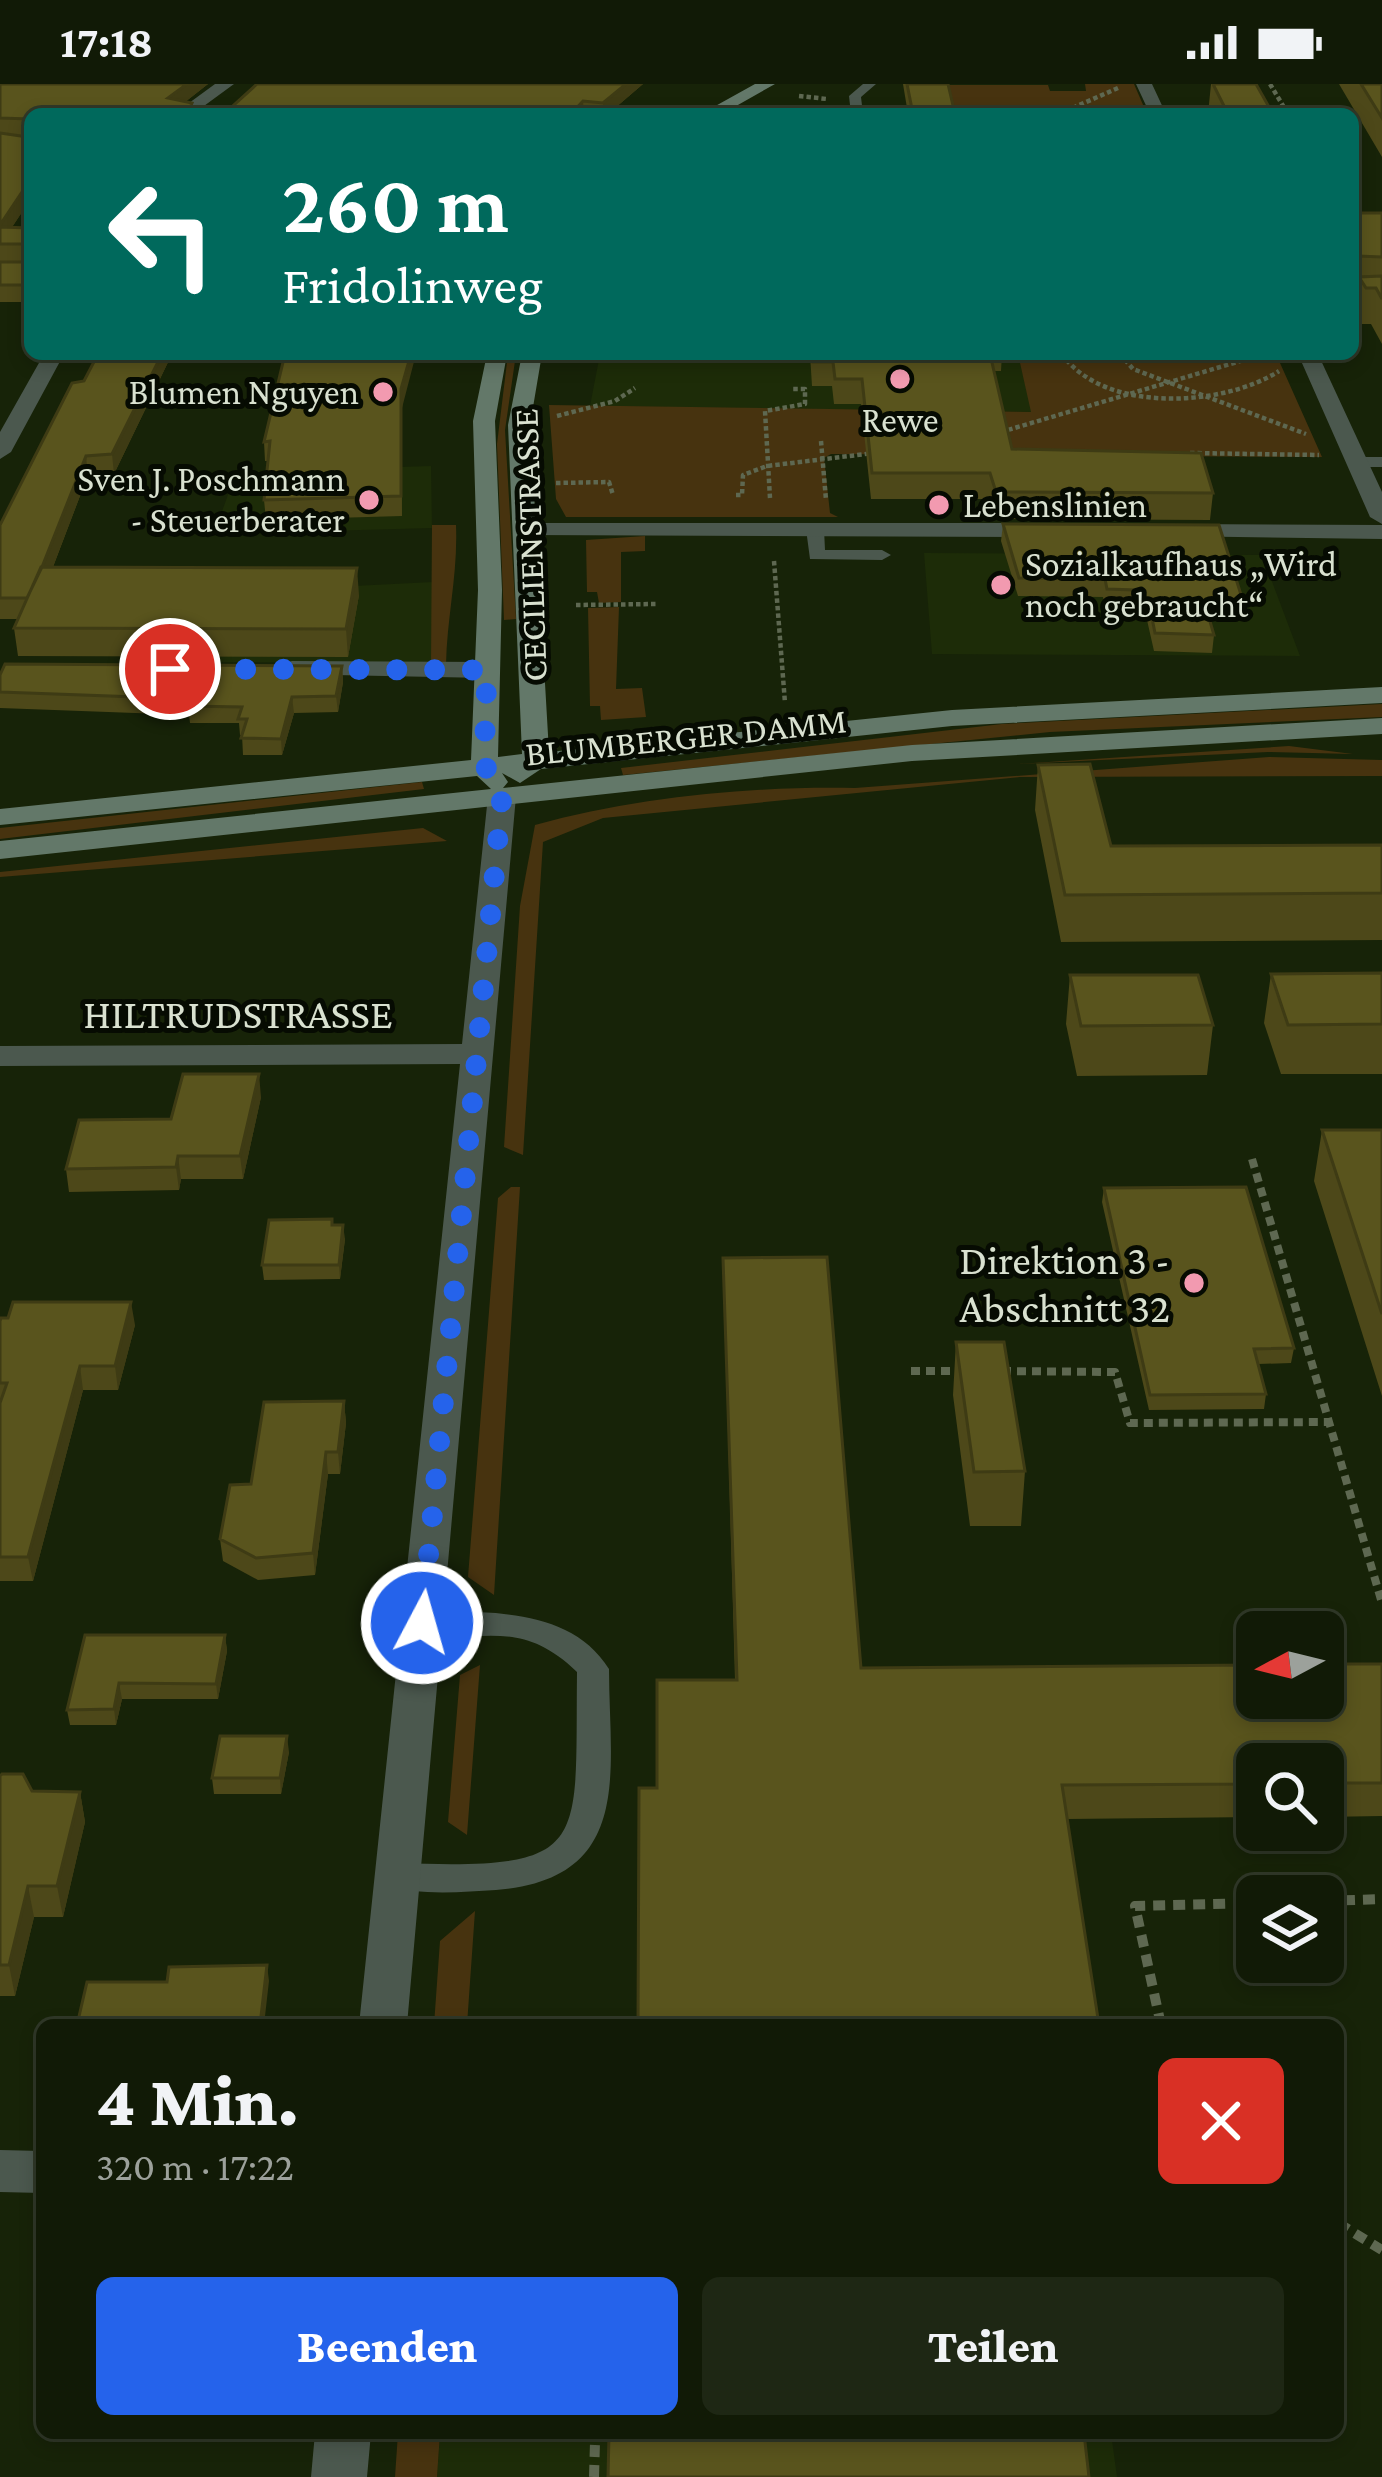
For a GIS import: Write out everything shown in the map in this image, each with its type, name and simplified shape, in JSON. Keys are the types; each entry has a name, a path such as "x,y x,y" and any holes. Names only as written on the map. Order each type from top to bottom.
{"street":[{"path":"191,108 226,84"},
{"path":"721,108 767,84"},
{"path":"758,108 804,89"},
{"path":"3,441 50,360"},
{"name":"CECILIENSTRASSE","path":"484,764 484,421 496,360"},
{"name":"CECILIENSTRASSE","path":"531,360 519,425 536,758"},
{"path":"1311,360 1366,460 1382,517"},
{"path":"526,528 822,525 1081,530"},
{"path":"1150,531 1382,532"},
{"path":"261,669 487,670"},
{"name":"BLUMBERGER DAMM","path":"0,818 536,758 952,718 1382,695"},
{"name":"BLUMBERGER DAMM","path":"0,850 1068,740 1382,726"},
{"path":"502,796 536,758"},
{"path":"384,2019 502,796 484,764"},
{"name":"HILTRUDSTRASSE","path":"0,1056 477,1054"},
{"path":"0,2171 36,2172"},
{"path":"339,2477 342,2439"}],"lane":[{"path":"856,108 855,96 871,84"},
{"path":"822,525 816,555 882,555"},
{"path":"397,1876 510,1877 560,1860 588,1822 593,1669 570,1642 517,1623 422,1623"}],"path":[{"path":"1073,108 1128,84"},
{"path":"1066,360 1076,374 1139,393 1203,396 1270,380 1280,371 1280,360"},
{"path":"1122,360 1168,384 1324,441"},
{"path":"999,432 1245,360"},
{"path":"544,419 615,400 635,388"},
{"path":"771,502 765,411 805,404 805,389 791,389"},
{"path":"820,440 822,525"},
{"path":"718,495 742,495 743,475 767,466 877,453"},
{"path":"1173,453 1366,460"},
{"path":"548,484 609,482 610,494 625,495"},
{"path":"774,556 785,703"},
{"path":"576,605 657,604"},
{"path":"1252,1159 1382,1603"},
{"path":"911,1371 1115,1372 1130,1423 1329,1422"},
{"path":"1344,1900 1382,1899"},
{"path":"1160,2019 1136,1906 1236,1904"},
{"path":"1344,2227 1382,2250"},
{"path":"594,2477 595,2442"}],"shaded area":[{"path":"1085,84 1134,84 1144,108 948,108 943,85 1048,85 1050,91 1086,91"},
{"path":"507,360 515,360 505,430 516,619 504,620 497,444"},
{"path":"599,360 1019,360 1032,412 590,406"},
{"path":"1019,360 1279,360 1322,457 831,454 824,458 830,513 838,517 566,517 556,499 549,405 1031,412"},
{"path":"431,466 432,528 214,534 236,472"},
{"path":"432,525 456,525 446,665 431,663"},
{"path":"645,536 645,551 621,552 621,602 599,603 597,592 587,592 586,540"},
{"path":"924,553 1262,555 1300,656 932,654"},
{"path":"433,582 431,663 165,662 191,594"},
{"path":"619,607 616,689 642,688 646,717 601,720 600,706 590,706 588,608"},
{"path":"1382,704 1382,717 1050,732 623,775 621,768 1002,724"},
{"path":"1289,746 1353,754 1268,752 1018,764"},
{"path":"1269,757 1382,760 1382,776 1020,777 603,818 543,842 523,1155 504,1147 520,906 535,825 654,800 735,791 855,788"},
{"path":"422,782 424,789 0,839 0,828"},
{"path":"423,828 447,841 0,877 0,872"},
{"path":"511,1187 520,1187 494,1595 468,1577 498,1198"},
{"path":"480,1665 467,1835 448,1822 460,1675"},
{"path":"475,1911 467,2019 434,2019 440,1941"},
{"path":"398,2439 440,2439 437,2477 395,2477"},
{"path":"440,2439 1112,2439 1117,2477 437,2477"}],"building":[{"path":"0,84 187,84 168,98 192,103 190,108 24,108 24,119 0,118"},
{"path":"257,84 626,84 603,103 583,101 577,108 231,108"},
{"path":"907,84 948,84 954,108 912,108"},
{"path":"1213,84 1256,84 1270,108 1225,108"},
{"path":"1361,84 1382,84 1382,118"},
{"path":"0,133 24,136 24,189 0,225"},
{"path":"1359,213 1382,213 1382,257 1359,256"},
{"path":"0,227 24,228 24,244 0,244"},
{"path":"0,262 24,262 24,285 0,285"},
{"path":"1382,276 1382,299 1376,288 1366,288 1359,277"},
{"path":"95,360 159,360 112,454 86,456 27,598 0,598 0,525 72,383 84,381"},
{"path":"284,360 409,360 401,389 401,496 264,500 270,441 264,442"},
{"path":"991,360 1012,449 1201,453 1213,493 996,492 990,473 872,473 862,379 835,379 833,362 813,362"},
{"path":"1003,524 1219,525 1243,601 1204,601 1214,635 1155,633 1149,603 1138,603 1135,590 1107,589 1105,579 1019,578"},
{"path":"41,567 357,568 346,629 14,628"},
{"path":"5,664 342,666 336,696 292,697 281,739 241,738 247,719 238,719 242,707 188,706 191,699 0,692"},
{"path":"1090,764 1111,846 1382,845 1382,893 1065,895 1038,765"},
{"path":"1382,973 1382,1024 1288,1025 1271,974"},
{"path":"1070,975 1198,975 1213,1025 1081,1026"},
{"path":"183,1074 259,1074 240,1156 178,1156 176,1167 66,1169 79,1120 171,1119"},
{"path":"1322,1130 1382,1130 1382,1314"},
{"name":"Direktion 3 - Abschnitt 32","path":"1246,1187 1294,1348 1254,1349 1266,1394 1150,1395 1104,1188"},
{"path":"332,1219 332,1225 343,1225 339,1265 262,1265 269,1220"},
{"path":"827,1257 861,1668 1236,1665 1236,1719 1344,1719 1344,1664 1382,1664 1382,1783 1344,1783 1344,1743 1236,1743 1236,1784 1062,1785 1098,2019 638,2019 639,1788 657,1788 657,1680 737,1680 723,1258"},
{"path":"13,1302 131,1302 115,1366 80,1366 28,1557 0,1557 0,1403 7,1383 0,1383 0,1321 8,1318"},
{"path":"956,1342 1004,1342 1025,1471 974,1472"},
{"path":"344,1401 338,1452 326,1452 313,1553 256,1558 220,1539 230,1485 251,1484 264,1402"},
{"path":"85,1635 225,1635 216,1684 119,1683 114,1709 67,1710"},
{"path":"220,1736 287,1736 280,1778 212,1778"},
{"path":"2,1774 23,1774 32,1791 80,1792 57,1886 28,1886 9,1965 0,1965"},
{"path":"267,1965 261,2019 78,2019 87,1982 167,1982 169,1967"},
{"path":"609,2439 1085,2439 1089,2477 608,2477"}],"place":[{"name":"Rewe","path":"900,379"},
{"name":"Blumen Nguyen","path":"383,392"},
{"name":"Sven J. Poschmann - Steuerberater","path":"369,500"},
{"name":"Lebenslinien","path":"939,505"},
{"name":"Sozialkaufhaus „Wird noch gebraucht“","path":"1001,585"},
{"name":"Direktion 3 - Abschnitt 32","path":"1194,1283"}],"route":[{"path":"170,669 487,670 484,764 502,796 422,1623"}]}
